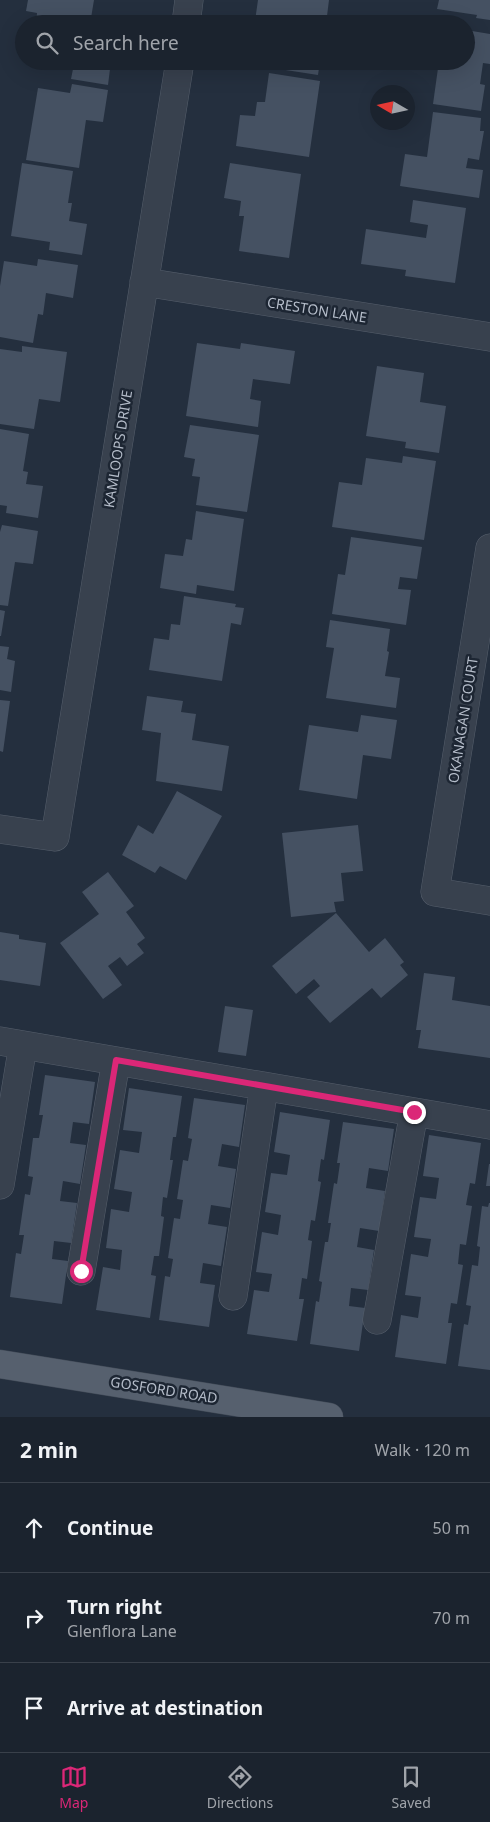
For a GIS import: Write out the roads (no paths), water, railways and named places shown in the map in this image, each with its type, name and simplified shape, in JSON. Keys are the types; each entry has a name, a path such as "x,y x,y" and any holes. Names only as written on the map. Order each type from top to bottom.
{"main road":[{"name":"GOSFORD ROAD","path":"0,1364 328,1417"}],"street":[{"path":"187,15 189,0"},
{"name":"KAMLOOPS DRIVE","path":"0,829 55,837 179,70"},
{"name":"CRESTON LANE","path":"144,282 490,337"},
{"name":"OKANAGAN COURT","path":"490,548 435,892 490,901"},
{"path":"0,1185 12,1043 490,1125"},
{"path":"81,1271 116,1060"},
{"path":"233,1296 264,1086"},
{"path":"377,1320 414,1112"}]}
